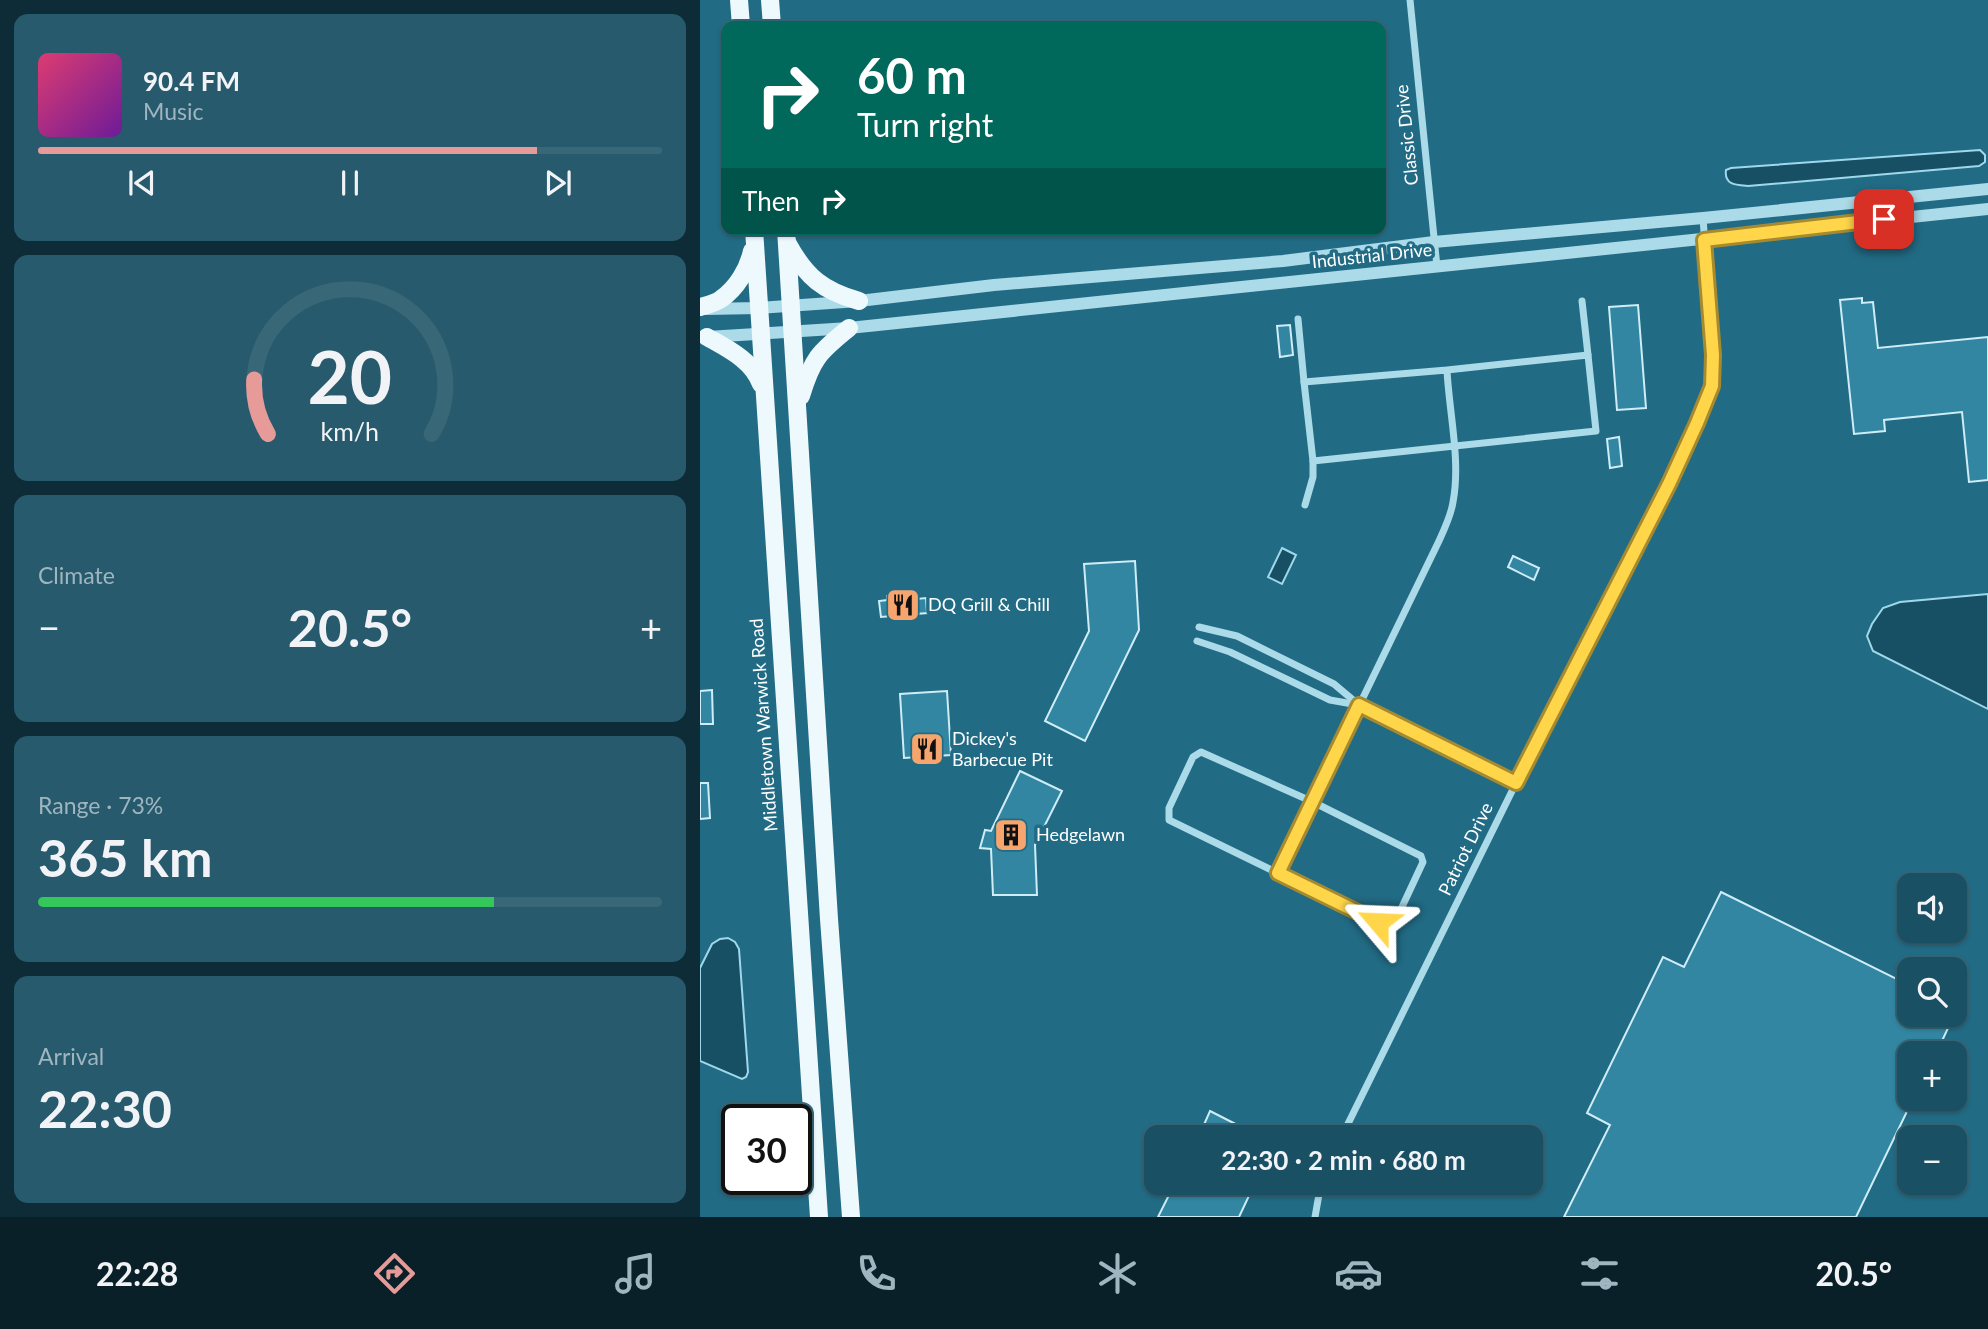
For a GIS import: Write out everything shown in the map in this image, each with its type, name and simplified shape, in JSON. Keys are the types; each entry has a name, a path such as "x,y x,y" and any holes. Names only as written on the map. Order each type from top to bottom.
{"main road":[{"path":"739,0 741,21"},
{"path":"770,0 772,21"},
{"path":"700,308 721,300 740,280 750,262 754,235"},
{"name":"Middletown Warwick Road","path":"754,235 819,1217"},
{"path":"786,235 798,263 812,277 837,295 859,301"},
{"path":"786,235 851,1217"},
{"path":"797,409 809,370 824,348 849,328"},
{"path":"704,338 744,360 757,374 764,392"}],"street":[{"name":"Classic Drive","path":"1410,0 1437,267"},
{"name":"Industrial Drive","path":"700,308 758,309 859,301 994,285 1283,261 1434,242 1988,189"},
{"name":"Industrial Drive","path":"704,338 849,328 1988,209"},
{"name":"Patriot Drive","path":"1347,1125 1516,783 1669,484 1712,386 1713,355 1703,218"},
{"path":"1313,461 1596,431 1582,300"},
{"path":"1298,320 1313,461 1313,477 1305,505"},
{"path":"1304,382 1588,355"},
{"path":"1278,873 1445,527 1453,502 1455,446 1447,370"},
{"path":"1199,626 1237,636 1334,684 1359,705 1516,783"},
{"path":"1197,641 1230,652 1330,700 1359,705"},
{"path":"1201,752 1313,802 1421,856 1423,862 1420,872 1391,925 1378,922 1170,820 1169,807 1193,757 1201,752"},
{"path":"1315,1217 1319,1195"}],"water":[{"path":"1980,150 1985,155 1985,162 1979,166 1748,186 1732,183 1726,175 1726,170 1731,168"},
{"path":"1282,548 1296,555 1282,584 1268,577"},
{"path":"1988,594 1988,709 1873,651 1867,636 1883,608 1900,602"},
{"path":"728,938 735,942 739,949 748,1072 742,1079 700,1061 700,968 712,944"}],"building":[{"path":"1862,298 1862,303 1873,302 1878,348 1988,337 1988,480 1969,482 1962,412 1884,420 1885,431 1854,434 1840,300"},
{"path":"1638,305 1646,408 1617,410 1609,307"},
{"path":"1290,325 1293,355 1280,357 1277,326"},
{"path":"1619,437 1622,466 1610,468 1607,439"},
{"path":"1513,556 1539,568 1534,580 1508,567"},
{"path":"1135,561 1139,630 1085,741 1045,721 1089,631 1084,564"},
{"path":"916,594 917,599 926,598 927,613 881,617 879,601 887,600 887,596"},
{"path":"712,690 713,724 700,724 700,691"},
{"path":"947,691 951,755 904,758 900,694"},
{"name":"Hedgelawn","path":"1020,771 1062,791 1035,845 1037,895 993,895 991,849 980,848 985,830 991,831"},
{"path":"700,783 708,783 710,818 700,819"},
{"path":"1721,892 1897,979 1897,1027 1948,1027 1942,1041 1897,1041 1897,1111 1907,1111 1900,1125 1897,1125 1897,1132 1856,1217 1564,1217 1610,1125 1587,1113 1663,957 1684,967"},
{"path":"1210,1111 1237,1125 1204,1125"},
{"path":"1169,1195 1249,1195 1239,1217 1158,1217"}],"place":[{"name":"DQ Grill & Chill","path":"903,605"},
{"name":"Dickey's Barbecue Pit","path":"927,749"},
{"name":"Hedgelawn","path":"1011,835"}],"route":[{"path":"1378,922 1278,873 1359,705 1516,783 1669,484 1712,386 1713,355 1704,240 1884,219"}]}
